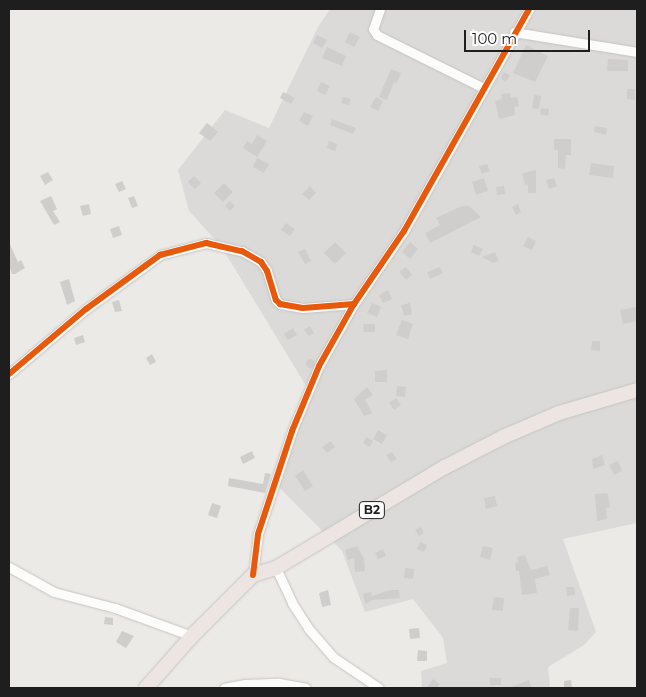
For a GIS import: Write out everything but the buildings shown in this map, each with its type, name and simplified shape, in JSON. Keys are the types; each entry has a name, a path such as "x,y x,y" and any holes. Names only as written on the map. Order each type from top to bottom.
{"highway":[{"name":"B2","path":"146,688 192,636 253,575 276,568 445,467 503,437 559,413 637,390"}],"street":[{"path":"380,9 373,28 377,35 484,88"},
{"path":"253,575 258,534 292,431 319,366 354,304 404,231 514,32 529,9"},
{"path":"514,32 637,52"},
{"path":"9,374 86,309 160,255 206,243 242,251 260,262 267,271 276,300 280,304 303,308 354,304"},
{"path":"9,567 54,592 115,608 192,636"},
{"path":"276,568 292,603 320,642 333,657 379,688"},
{"path":"224,688 245,684 279,684 306,688"}],"shaded area":[{"path":"330,9 637,9 637,523 563,539 596,632 584,645 548,667 550,688 422,688 421,671 447,663 443,638 413,599 365,612 342,551 279,487 286,458 308,389 221,246 189,211 178,170 225,110 269,128 318,27"}],"cycle path":[{"path":"253,575 258,534 292,431 319,366 354,304 404,231 529,9"},
{"path":"9,374 86,309 160,255 206,243 242,251 261,262 267,271 276,300 280,304 303,308 354,304"}]}
